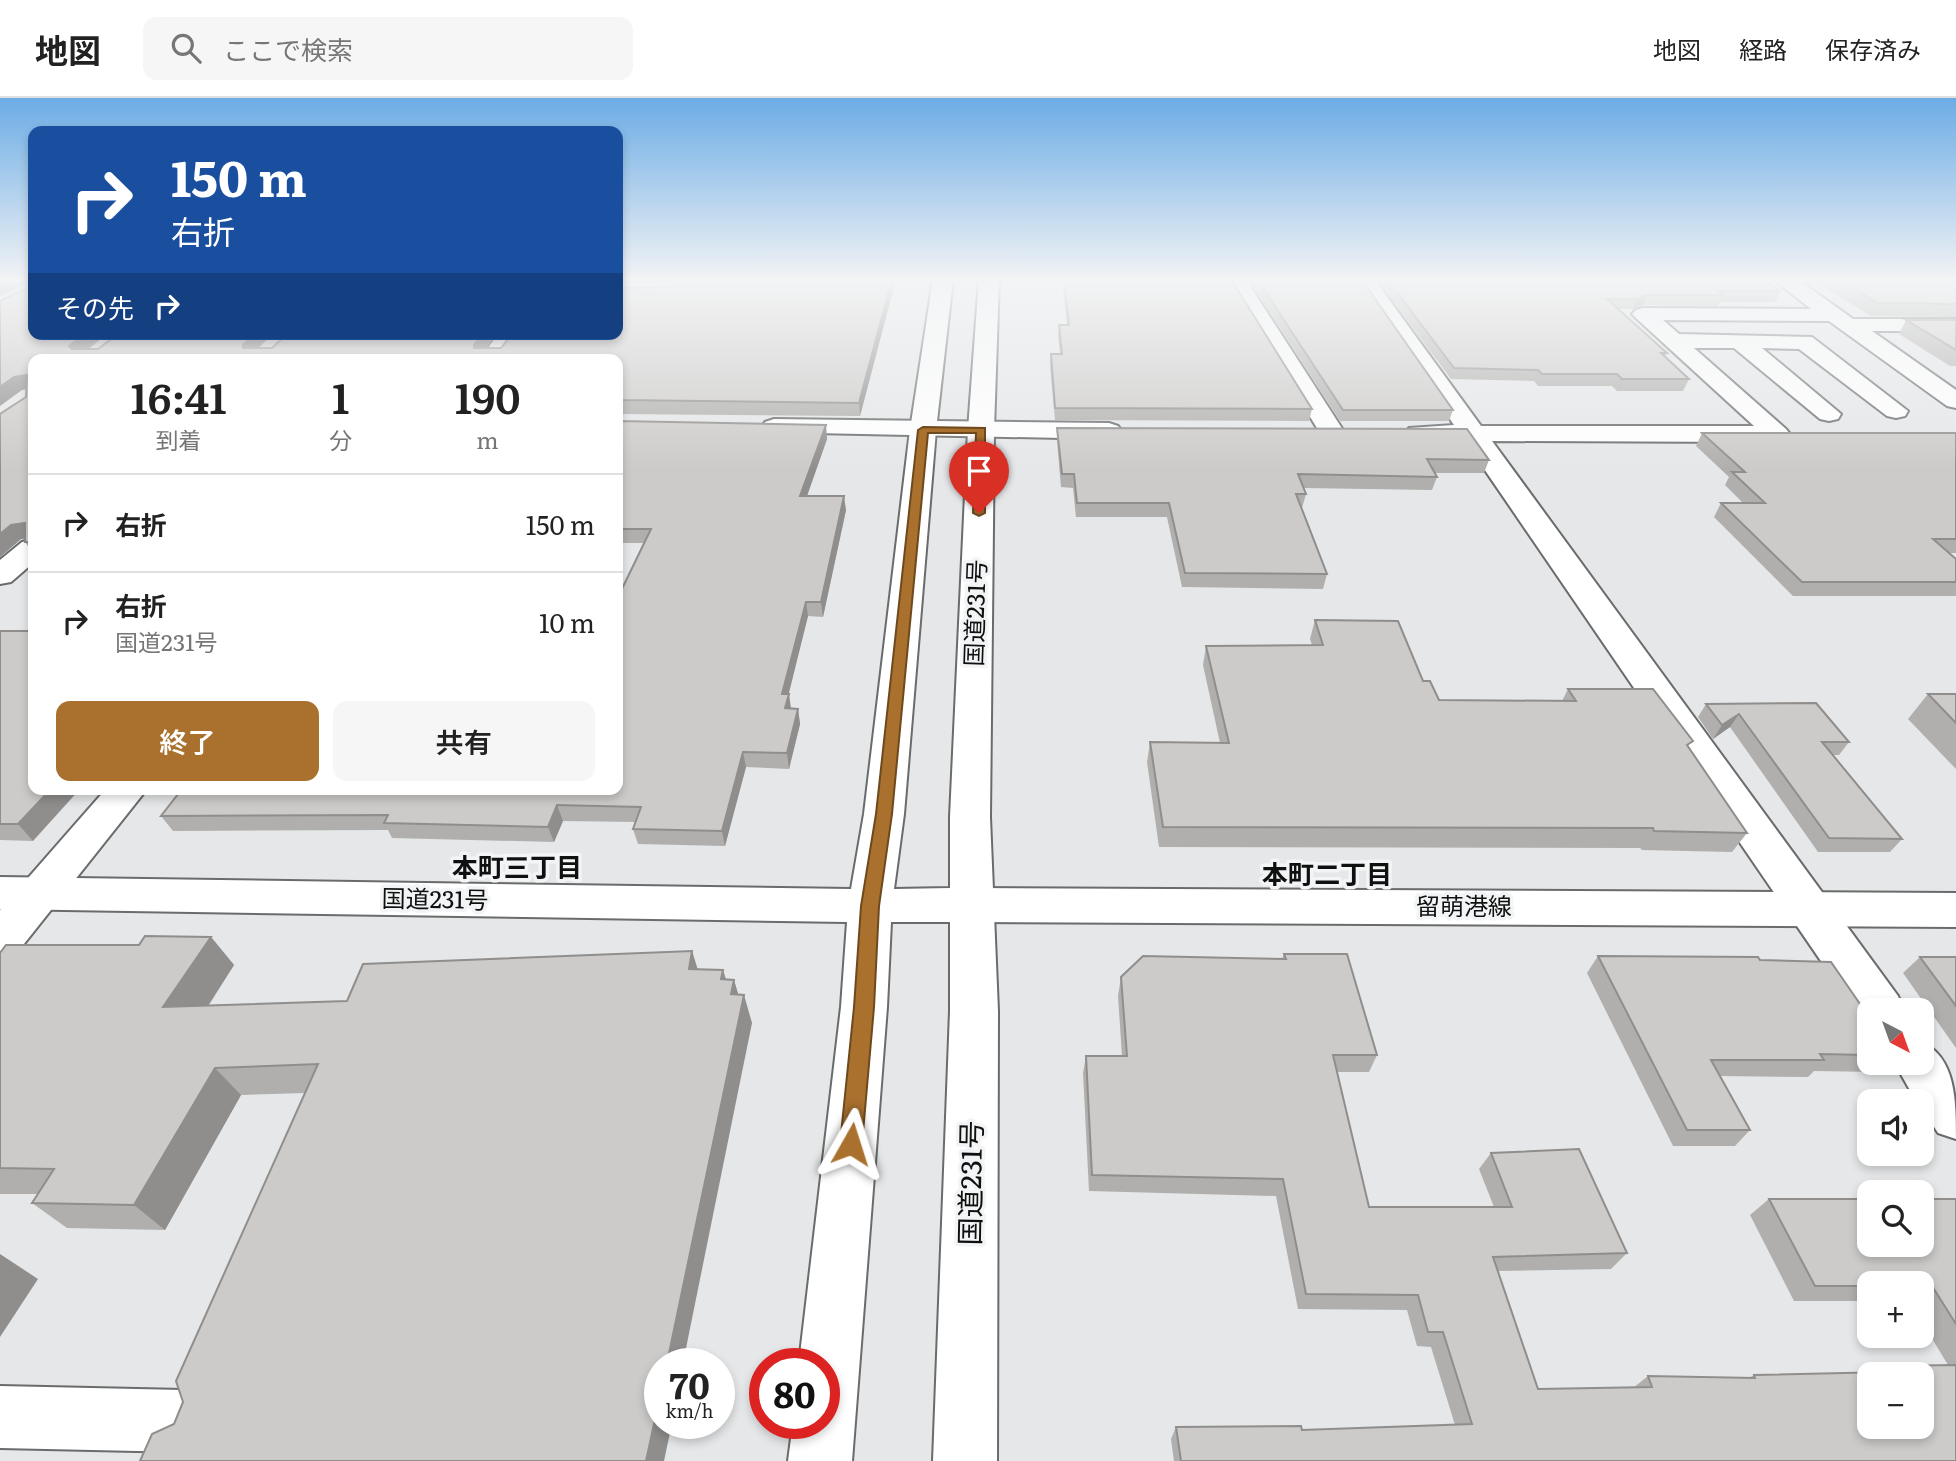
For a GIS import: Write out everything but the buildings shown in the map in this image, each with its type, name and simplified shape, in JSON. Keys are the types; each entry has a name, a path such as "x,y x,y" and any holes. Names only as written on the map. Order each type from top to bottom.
{"main road":[{"path":"831,1348 864,1007 870,906 884,814 923,430 935,343"},
{"name":"国道231号","path":"965,1461 974,1025 970,817 986,343"},
{"path":"1276,343 1332,433"},
{"path":"1408,343 1873,998"},
{"path":"1675,343 1777,434"},
{"path":"1741,343 1817,427"},
{"path":"1805,343 1895,426"},
{"path":"1872,343 1956,401"},
{"path":"757,426 1130,431"},
{"path":"1388,433 1777,434 1817,427 1846,434"},
{"path":"1305,432 1360,433"},
{"path":"0,575 28,552"},
{"path":"0,941 20,893 122,795"},
{"name":"国道231号","path":"20,893 870,906 973,905"},
{"name":"留萌港線","path":"973,905 1956,910"},
{"path":"1927,1075 1956,1116"},
{"path":"0,1417 183,1421"},
{"path":"820,1461 822,1439"}],"district":[{"name":"本町三丁目","path":"517,868"},
{"name":"本町二丁目","path":"1327,875"}],"route":[{"path":"851,1144 870,906 884,814 923,430 981,430 979,513"}]}
